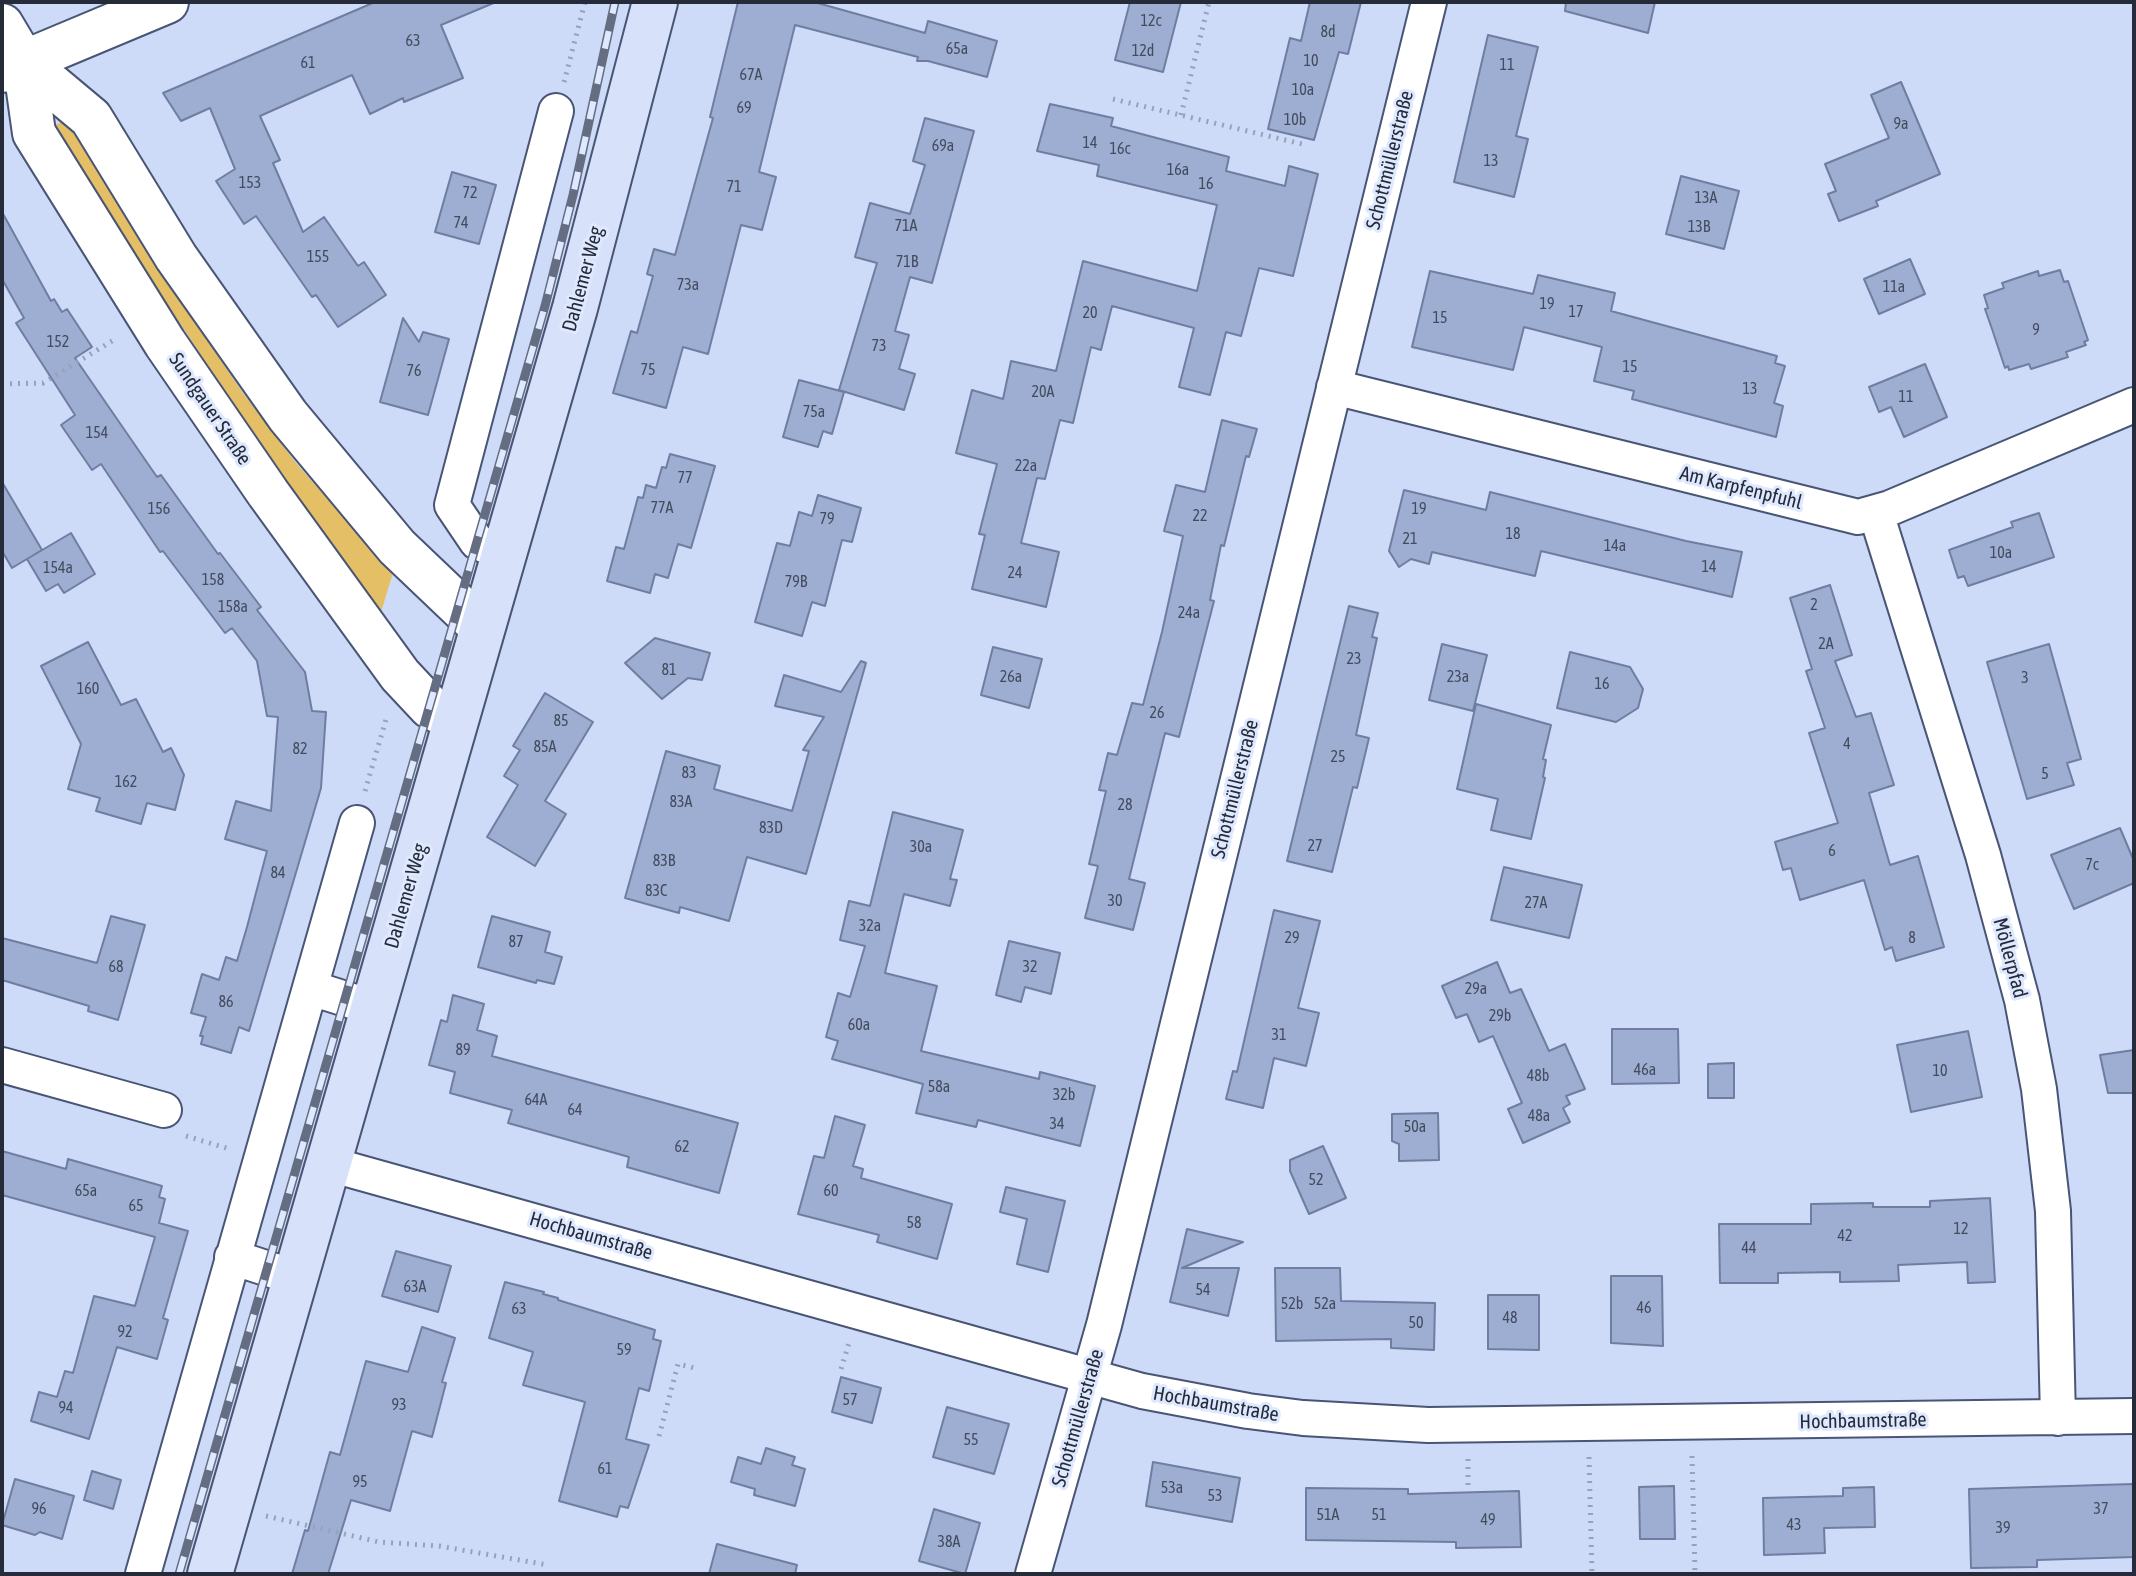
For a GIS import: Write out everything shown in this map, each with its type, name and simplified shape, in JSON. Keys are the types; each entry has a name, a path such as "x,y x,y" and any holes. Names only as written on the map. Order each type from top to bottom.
{"main road":[{"name":"Dahlemer Weg","path":"210,1574 575,308 655,2"}],"street":[{"path":"13,67 167,2"},
{"name":"Schottmüllerstraße","path":"1033,1574 1090,1376 1429,2"},
{"name":"Sundgauer Straße","path":"2,25 34,133 165,343 268,493 400,675 430,707 456,721"},
{"name":"Sundgauer Straße","path":"13,67 91,118 176,257 288,416 397,547 482,628"},
{"path":"503,553 477,542 452,505 556,111"},
{"name":"Am Karpfenpfuhl","path":"1334,387 1858,517 1876,513 2134,405"},
{"name":"Möllerpfad","path":"1876,513 1983,855 2025,1015 2043,1119 2053,1211 2058,1418"},
{"path":"143,1574 357,823"},
{"path":"311,988 374,1008"},
{"path":"2,1065 164,1110"},
{"name":"Hochbaumstraße","path":"329,1164 1155,1394 1248,1411 1414,1425 2134,1416"},
{"path":"232,1257 296,1278"}],"path":[{"path":"556,111 585,2"},
{"path":"1181,115 1209,2"},
{"path":"1113,99 1302,144"},
{"path":"2,384 43,383 117,338"},
{"path":"164,1110 181,1135 262,1157"},
{"path":"841,1369 850,1338"},
{"path":"659,1436 678,1364 699,1369"},
{"path":"1692,1451 1695,1574"},
{"path":"1588,1452 1592,1574"},
{"path":"1468,1454 1468,1488"},
{"path":"253,1513 379,1542 439,1546 548,1565"}],"shaded area":[{"path":"67,120 148,254 243,393 296,463 393,573 381,612 281,475 139,262 55,125"}],"building":[{"path":"375,2 496,2 441,25 463,78 404,102 403,98 370,114 352,75 260,116 280,160 273,163 303,232 324,217 358,266 364,262 386,295 338,327 316,295 312,297 256,216 244,224 216,181 235,169 210,108 181,121 163,93"},
{"path":"738,2 814,2 925,33 928,21 997,41 987,77 928,61 917,61 918,57 795,25 759,172 776,177 762,230 741,225 708,354 683,347 666,408 613,393 631,331 637,333 653,276 647,274 654,249 675,255 713,118 710,117"},
{"path":"1130,2 1181,2 1163,72 1115,60"},
{"path":"1310,2 1361,2 1348,54 1339,52 1314,140 1268,129 1290,38 1301,41"},
{"path":"1566,2 1655,2 1648,33 1565,11"},
{"path":"1488,35 1538,47 1516,136 1528,139 1514,197 1454,182"},
{"path":"1901,82 1940,174 1876,201 1878,206 1839,221 1828,194 1836,191 1825,164 1889,138 1871,95"},
{"path":"1050,104 1113,118 1111,126 1229,157 1226,171 1285,186 1289,166 1318,174 1293,276 1259,268 1241,336 1226,332 1210,395 1179,387 1194,328 1112,306 1101,350 1091,347 1073,423 1060,420 1045,479 1037,478 1021,543 1059,552 1046,607 972,589 985,535 979,534 997,464 956,453 972,390 1003,399 1011,361 1056,371 1083,261 1197,291 1217,205 1097,176 1099,165 1037,151"},
{"path":"925,118 974,131 932,283 910,277 895,331 909,335 899,369 915,374 904,410 839,390 877,263 855,257 870,203 910,214 925,165 913,161"},
{"path":"452,172 496,185 479,244 435,232"},
{"path":"1681,176 1739,191 1724,249 1666,234"},
{"path":"2,212 51,301 54,299 62,312 67,309 92,347 75,358 157,477 161,475 261,607 257,610 305,672 312,711 326,712 321,788 249,1031 239,1027 231,1053 201,1044 203,1036 200,1036 206,1017 191,1013 202,974 219,980 226,957 237,961 247,927 267,851 225,839 236,801 271,811 278,717 267,716 257,661 232,628 225,633 163,551 160,552 101,464 92,470 61,425 75,415 16,323 24,318 2,279"},
{"path":"1910,259 1925,294 1879,314 1864,279"},
{"path":"2060,270 2064,282 2068,281 2088,340 2084,342 2086,345 2066,352 2068,357 2031,369 2029,364 2009,370 2008,366 2005,368 1985,309 1988,308 1984,295 2004,288 2002,283 2038,271 2039,276"},
{"path":"1430,271 1533,294 1538,275 1615,293 1611,311 1777,356 1775,363 1785,366 1774,403 1783,406 1776,437 1632,399 1634,391 1594,381 1602,347 1524,327 1513,370 1412,347"},
{"path":"403,318 419,342 423,332 449,339 428,415 380,402"},
{"path":"1925,364 1947,417 1904,437 1891,407 1879,412 1869,387"},
{"path":"799,380 844,392 832,434 823,431 818,447 783,437"},
{"path":"1222,420 1257,429 1249,457 1246,456 1224,546 1221,545 1210,600 1214,601 1179,737 1165,733 1129,879 1145,883 1133,930 1085,918 1098,866 1089,864 1106,791 1099,790 1108,753 1117,755 1132,703 1143,705 1162,632 1183,536 1164,531 1176,485 1205,492"},
{"path":"670,454 715,466 691,548 678,544 668,578 655,574 650,593 607,581 616,547 624,549 638,497 643,498 646,485 656,488 662,467 666,468"},
{"path":"2,482 42,550 12,568 2,551"},
{"path":"1404,490 1486,510 1490,492 1742,552 1732,597 1541,551 1535,576 1432,552 1429,564 1411,559 1399,567 1389,551"},
{"path":"818,495 861,508 852,542 842,540 825,606 812,602 802,636 755,622 777,543 790,546 799,512 812,516"},
{"path":"2039,513 2054,557 1968,586 1964,576 1958,578 1949,550 2013,527 2011,522"},
{"path":"71,533 95,574 64,593 58,584 46,591 27,559"},
{"path":"1830,585 1852,655 1835,661 1856,717 1871,713 1894,785 1869,793 1890,865 1918,856 1944,947 1896,961 1892,947 1885,950 1864,880 1800,900 1791,868 1783,870 1775,842 1838,823 1809,733 1825,728 1806,671 1812,669 1790,598"},
{"path":"1349,606 1378,613 1372,637 1377,638 1356,735 1369,738 1332,872 1287,861"},
{"path":"655,638 710,653 702,680 688,678 662,699 625,663"},
{"path":"88,642 121,705 136,699 163,752 171,748 184,775 175,810 147,803 141,824 96,811 100,798 68,789 81,744 41,666"},
{"path":"1442,644 1487,655 1473,711 1429,700"},
{"path":"2049,644 2081,759 2067,763 2074,785 2027,799 1987,662"},
{"path":"993,647 1042,659 1029,708 981,695"},
{"path":"1570,652 1630,667 1643,689 1638,708 1616,722 1557,708"},
{"path":"861,661 866,663 806,874 747,857 729,921 680,907 679,913 625,898 666,751 720,766 714,789 792,811 809,751 803,750 824,717 775,706 784,675 841,692"},
{"path":"545,693 593,722 545,801 566,814 535,866 487,837 518,785 504,776 520,750 513,746"},
{"path":"1476,704 1551,725 1543,759 1546,760 1545,778 1531,839 1491,830 1498,799 1457,789"},
{"path":"893,812 963,830 950,879 957,880 950,906 904,894 885,973 937,986 921,1051 1039,1079 1040,1072 1095,1086 1080,1146 978,1120 976,1127 916,1113 923,1084 832,1059 838,1041 826,1037 838,993 850,997 865,946 840,940 849,901 870,906"},
{"path":"2120,828 2134,861 2134,883 2074,909 2051,855"},
{"path":"1504,867 1582,885 1569,938 1491,920"},
{"path":"1274,910 1320,921 1298,1008 1319,1013 1306,1066 1274,1058 1263,1108 1226,1099 1233,1071 1237,1072"},
{"path":"111,916 145,925 118,1020 88,1011 89,1006 2,980 2,938 97,963"},
{"path":"492,916 550,932 545,952 562,957 554,984 537,980 536,983 478,967"},
{"path":"1009,941 1060,953 1051,994 1025,987 1021,1002 996,995"},
{"path":"1497,962 1510,993 1521,989 1549,1051 1565,1044 1585,1089 1566,1096 1570,1104 1563,1108 1570,1122 1523,1143 1508,1109 1522,1103 1493,1036 1479,1042 1467,1014 1456,1018 1442,986"},
{"path":"453,995 484,1004 477,1030 497,1036 492,1056 738,1123 719,1193 627,1167 629,1157 508,1123 512,1110 450,1093 455,1072 429,1065 441,1020 447,1022"},
{"path":"1612,1029 1678,1029 1679,1083 1612,1084"},
{"path":"1968,1031 1982,1097 1911,1112 1897,1045"},
{"path":"2134,1050 2134,1093 2108,1093 2100,1055"},
{"path":"1734,1063 1734,1098 1708,1098 1708,1064"},
{"path":"1438,1113 1439,1160 1399,1161 1399,1144 1392,1141 1392,1114"},
{"path":"835,1116 865,1125 853,1166 863,1169 861,1178 952,1204 937,1259 877,1242 879,1235 798,1214 814,1156 824,1158"},
{"path":"1323,1146 1346,1198 1309,1214 1290,1171 1290,1160"},
{"path":"2,1151 66,1169 68,1159 162,1186 159,1197 165,1199 159,1223 188,1231 163,1318 168,1320 157,1359 117,1347 89,1439 31,1421 39,1392 57,1397 65,1371 73,1373 94,1296 135,1306 155,1237 2,1195"},
{"path":"1006,1187 1065,1201 1048,1272 1017,1264 1027,1219 1000,1212"},
{"path":"1990,1198 1995,1282 1968,1283 1967,1262 1898,1265 1899,1281 1840,1282 1840,1272 1778,1273 1778,1283 1720,1283 1719,1224 1811,1224 1811,1204 1873,1203 1873,1207 1930,1207 1930,1201"},
{"path":"1187,1229 1243,1242 1182,1268 1239,1268 1228,1316 1170,1302"},
{"path":"396,1251 451,1266 438,1312 382,1296"},
{"path":"1275,1268 1340,1268 1341,1301 1435,1303 1434,1350 1391,1348 1391,1339 1276,1341"},
{"path":"1611,1276 1662,1276 1663,1346 1611,1343"},
{"path":"505,1282 655,1330 653,1339 661,1341 649,1391 639,1388 626,1439 649,1445 628,1508 620,1506 617,1517 559,1501 585,1402 523,1385 533,1352 489,1338"},
{"path":"1488,1295 1539,1295 1539,1350 1488,1349"},
{"path":"422,1327 455,1338 442,1382 446,1383 432,1437 412,1431 390,1511 351,1500 328,1574 292,1574 305,1530 308,1531 330,1452 340,1455 366,1361 408,1372"},
{"path":"841,1377 881,1388 872,1423 832,1412"},
{"path":"947,1407 1009,1424 994,1474 933,1457"},
{"path":"766,1448 795,1457 792,1465 805,1469 795,1506 754,1495 755,1489 731,1482 738,1457 761,1464"},
{"path":"1153,1462 1240,1478 1232,1522 1146,1506"},
{"path":"92,1471 121,1480 113,1509 84,1500"},
{"path":"15,1479 74,1496 62,1539 2,1525"},
{"path":"2133,1484 2134,1557 2037,1560 2037,1567 1971,1568 1969,1489"},
{"path":"1674,1486 1675,1539 1640,1539 1639,1487"},
{"path":"1874,1487 1875,1527 1824,1528 1825,1553 1764,1555 1763,1498 1843,1496 1843,1488"},
{"path":"1306,1488 1408,1489 1408,1494 1519,1491 1521,1547 1456,1548 1456,1542 1306,1540"},
{"path":"934,1509 980,1523 965,1574 919,1561"},
{"path":"717,1544 797,1565 795,1574 709,1574"}],"railway":[{"path":"179,1574 545,306 615,2"}]}
